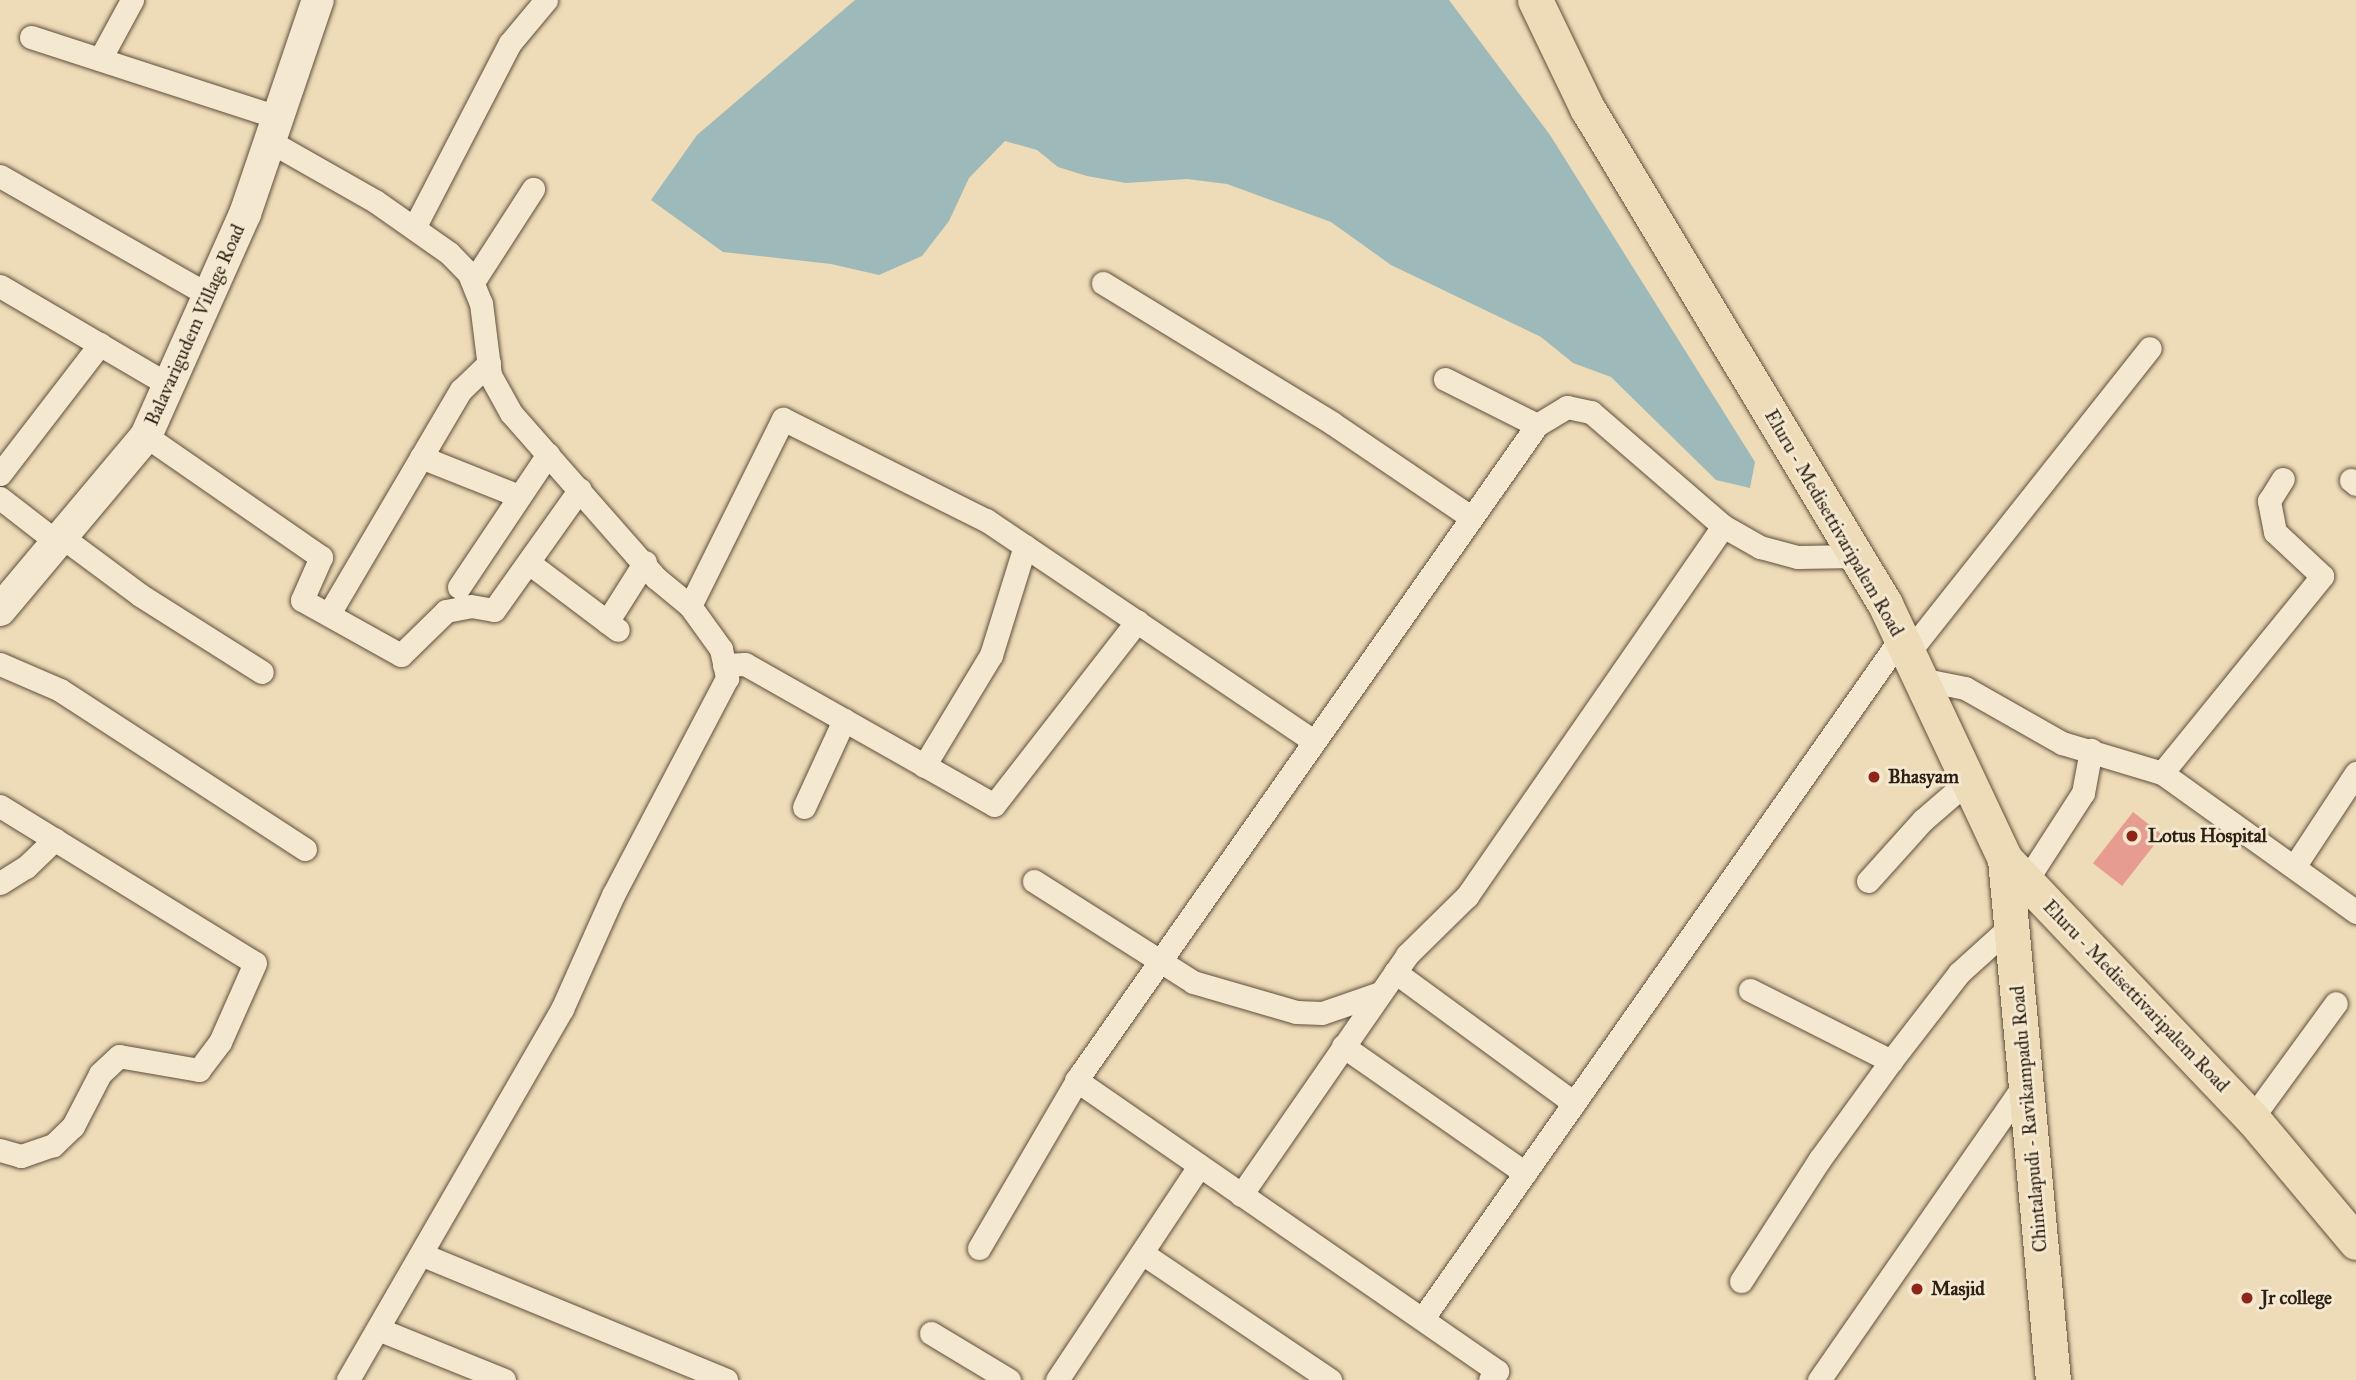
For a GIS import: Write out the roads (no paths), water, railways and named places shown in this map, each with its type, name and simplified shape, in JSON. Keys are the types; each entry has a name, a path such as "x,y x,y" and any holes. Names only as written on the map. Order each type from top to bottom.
{"main road":[{"name":"Eluru - Medisettivaripalem Road","path":"1535,0 1587,108 1856,555 1910,657 1968,781 2015,870 2252,1118 2356,1242"},
{"name":"Chintalapudi - Ravikampadu Road","path":"2015,870 2011,926 2053,1380"}],"street":[{"path":"100,59 132,0"},
{"name":"Balavarigudem Village Road","path":"0,610 146,436 276,130 318,0"},
{"path":"414,228 510,43 546,0"},
{"path":"31,37 100,59 276,130 449,253 473,282 481,303 489,363 511,413 645,562 656,578 690,606 721,649 727,678 712,712 613,895 562,1009 348,1380"},
{"path":"0,176 208,295"},
{"path":"473,282 533,189"},
{"path":"1103,283 1332,424 1471,517"},
{"path":"0,286 169,385"},
{"path":"0,474 100,344"},
{"path":"1423,1318 1574,1103 1910,657 2150,348"},
{"path":"330,612 461,390 489,363"},
{"path":"1445,379 1537,425"},
{"path":"979,1248 1076,1080 1312,740 1537,425 1567,407 1591,412 1723,526 1760,547 1798,557 1856,555"},
{"path":"690,606 783,419 986,520 1312,740"},
{"path":"146,436 321,557 302,600 330,612 401,655 446,611 471,606 494,610 529,563 557,516 580,489"},
{"path":"459,587 548,454"},
{"path":"421,457 519,496"},
{"path":"2162,773 2322,576 2275,532 2269,501 2283,479"},
{"path":"0,498 140,595 262,672"},
{"path":"1241,1195 1395,972 1467,896 1723,526"},
{"path":"924,766 990,654 1025,546"},
{"path":"529,563 613,626 645,562"},
{"path":"724,665 746,664 994,804 1137,621"},
{"path":"1910,657 2062,743 2162,773 2356,912"},
{"path":"0,664 60,690 305,849"},
{"path":"804,807 844,720"},
{"path":"2015,870 2083,793 2091,750"},
{"path":"2294,867 2356,773"},
{"path":"1868,881 1923,820 1968,781"},
{"path":"0,806 255,963 215,1051 199,1070 119,1056 100,1074 72,1126 54,1145 21,1156 0,1150"},
{"path":"0,883 26,867 55,839"},
{"path":"1034,881 1193,982 1296,1012 1322,1013 1380,993"},
{"path":"1741,1281 1820,1158 1891,1061 1959,973 2011,926"},
{"path":"1395,972 1574,1103"},
{"path":"1750,990 1891,1061"},
{"path":"2252,1118 2336,1003"},
{"path":"1343,1046 1525,1172"},
{"path":"1076,1080 1497,1371 1490,1380"},
{"path":"1819,1380 2025,1084"},
{"path":"1058,1380 1199,1166"},
{"path":"1142,1253 1330,1380"},
{"path":"422,1255 698,1375 726,1380"},
{"path":"378,1329 504,1380"},
{"path":"931,1333 1009,1380"}],"water":[{"path":"855,0 1449,0 1550,135 1755,462 1750,488 1716,480 1611,377 1573,363 1541,337 1391,265 1331,222 1227,184 1187,179 1126,183 1087,176 1058,167 1037,150 1005,141 969,178 949,221 922,256 879,275 831,264 723,252 651,200 697,135"}],"place":[{"name":"Bhasyam","path":"1874,777"},
{"name":"Lotus Hospital","path":"2132,836"},
{"name":"Masjid","path":"1917,1289"},
{"name":"Jr college","path":"2247,1298"}]}
